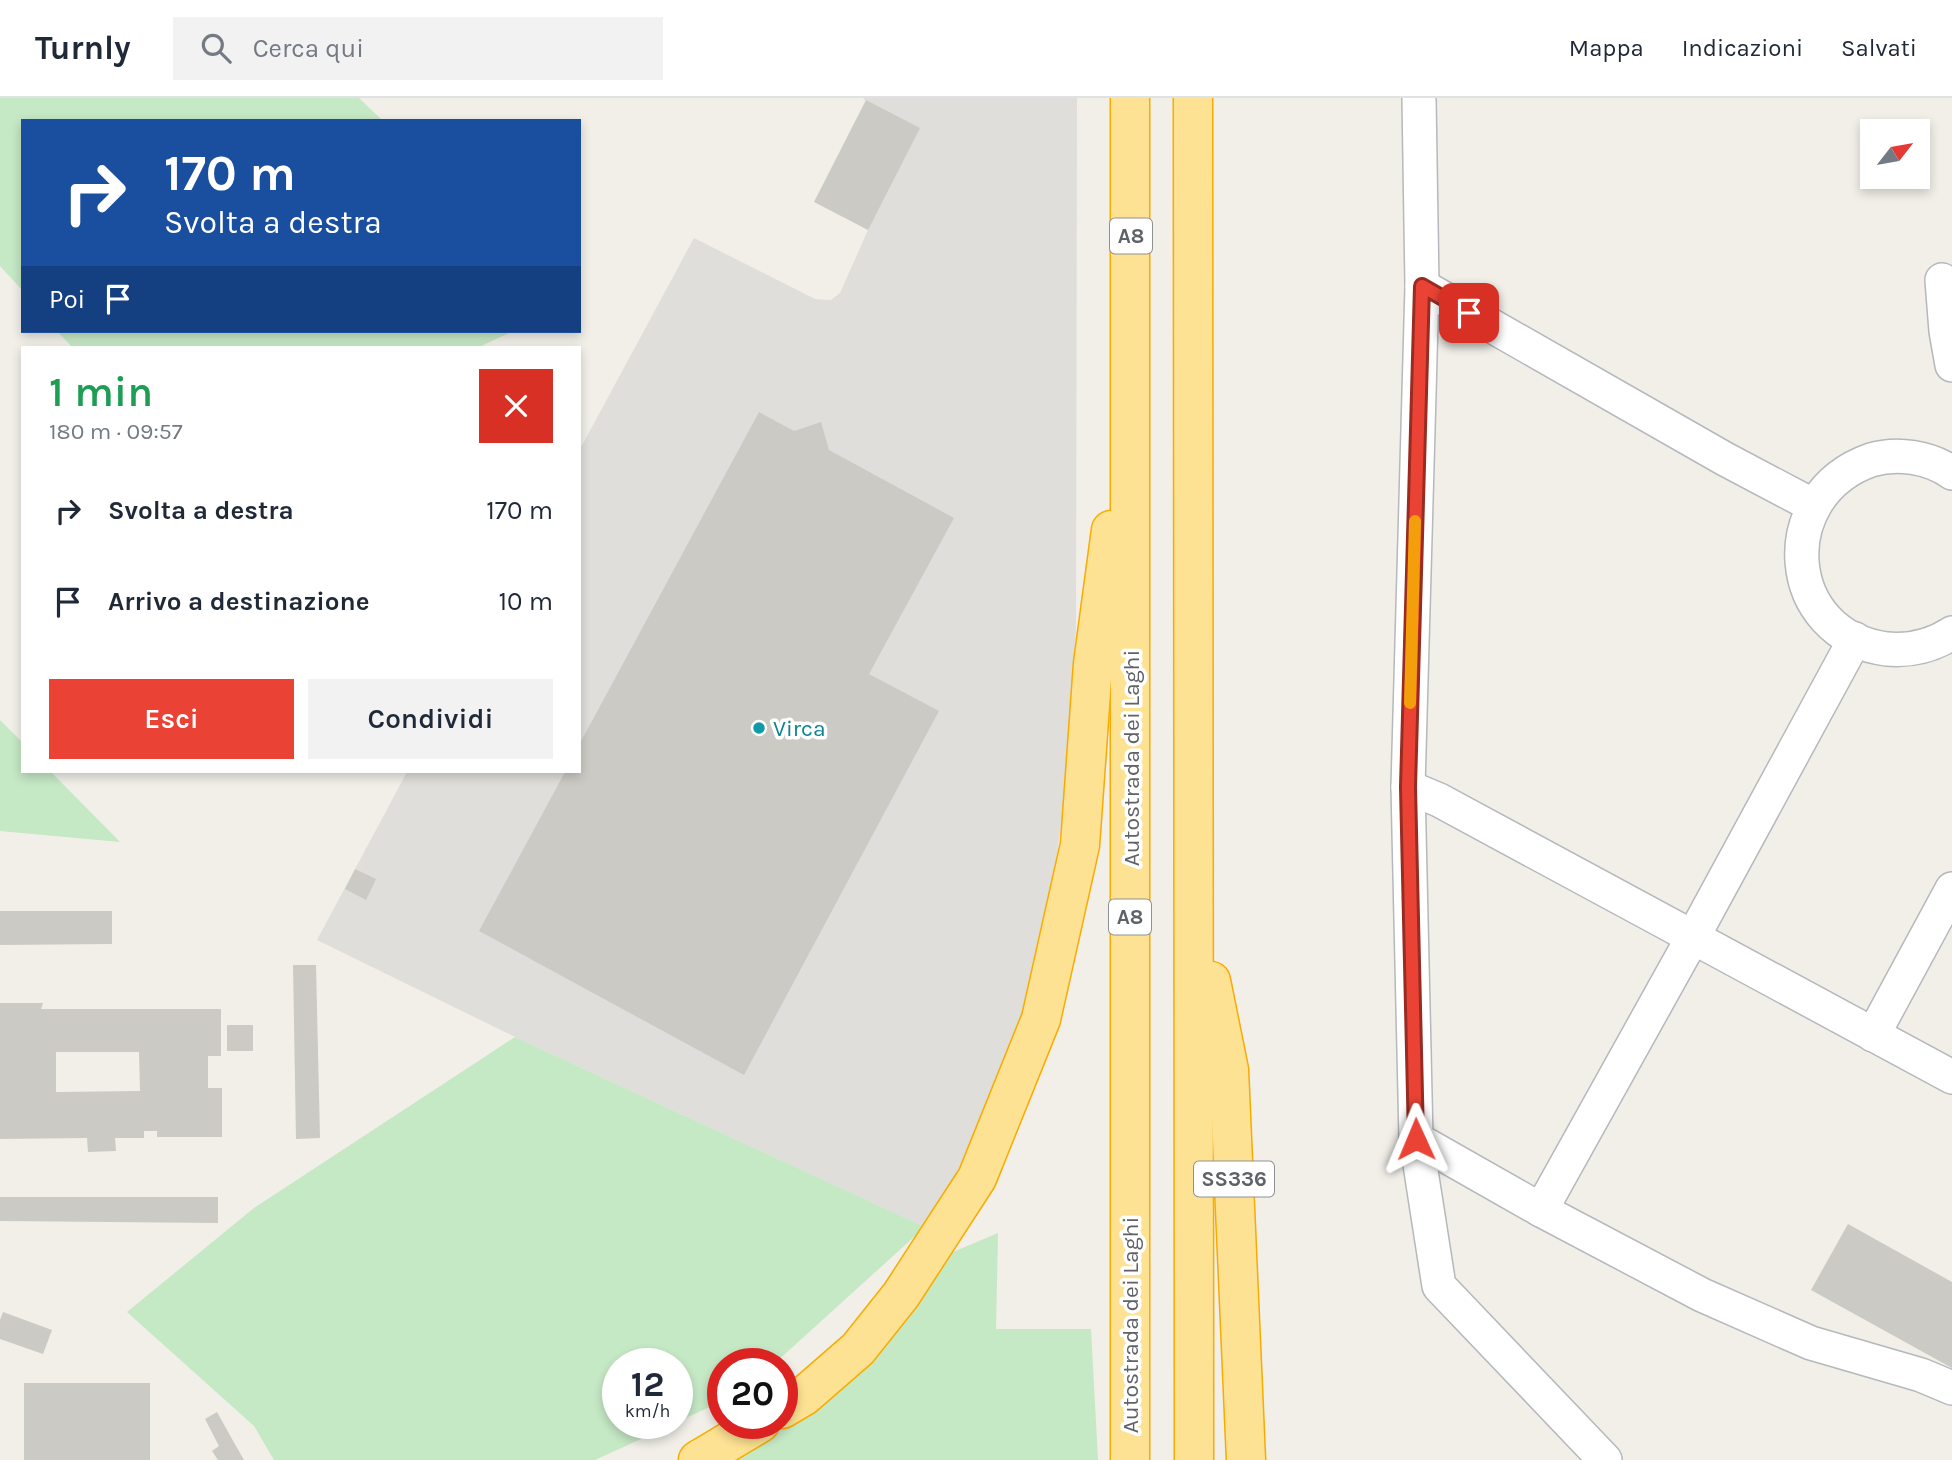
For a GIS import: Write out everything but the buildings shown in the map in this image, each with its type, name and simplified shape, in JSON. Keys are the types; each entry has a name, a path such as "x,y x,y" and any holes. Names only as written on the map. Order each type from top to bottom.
{"highway":[{"name":"Autostrada dei Laghi","path":"1130,98 1130,1460"},
{"path":"1193,98 1194,1460"},
{"path":"798,1400 858,1349 901,1295 977,1178 1041,1019 1080,845 1093,664 1131,375"},
{"name":"SS336","path":"1195,902 1229,1070 1246,1460"},
{"path":"698,1460 733,1439"}],"lane":[{"path":"1419,98 1422,286 1408,787 1416,1139 1439,1286 1605,1460"},
{"path":"1942,280 1952,365"},
{"path":"1422,286 1713,452 1814,506"},
{"path":"1952,471 1913,457 1882,457 1853,467 1828,485 1809,513 1801,545 1804,578 1818,608 1841,632 1871,647 1904,650 1936,643 1952,633"},
{"path":"1541,1210 1855,639"},
{"path":"1408,787 1439,800 1952,1077"},
{"path":"1873,1035 1952,889"},
{"path":"1416,1139 1541,1210 1702,1294 1811,1343 1921,1375 1952,1388"}],"shaded area":[{"path":"863,98 1077,98 1076,630 1063,812 1048,916 1031,987 997,1087 954,1178 925,1227 515,1037 317,940 406,773 581,773 581,447 694,238 815,299 831,300 840,293 868,230 866,101"}],"green space":[{"path":"0,98 359,98 381,119 21,119 21,289 0,266"},
{"path":"59,333 508,333 481,346 71,346"},
{"path":"0,720 21,741 21,773 52,773 120,842 0,831"},
{"path":"515,1037 925,1227 792,1348 707,1348 707,1408 693,1415 693,1348 602,1348 602,1439 641,1439 595,1460 274,1460 254,1426 127,1312 254,1208"},
{"path":"998,1233 996,1329 1091,1329 1098,1460 733,1460 762,1439 798,1439 798,1413 881,1346 953,1252"}],"slow traffic":[{"path":"1410,703 1415,521"}],"place":[{"name":"Virca","path":"759,728"}],"route":[{"path":"1416,1139 1408,787 1422,286 1469,313"}]}
